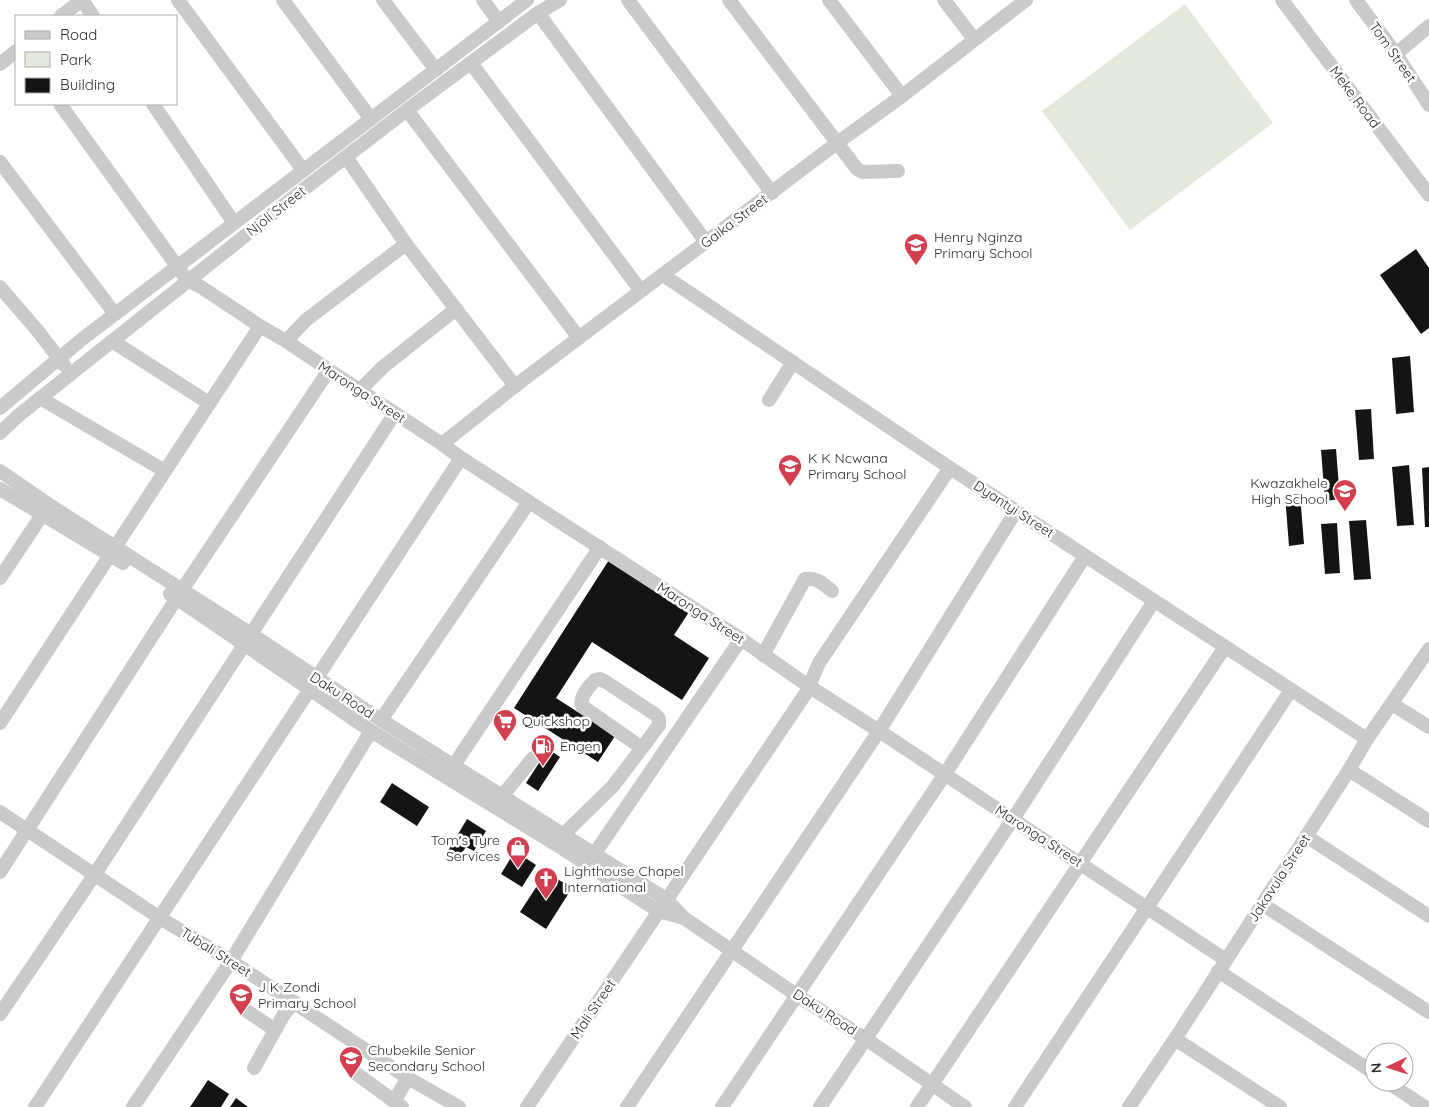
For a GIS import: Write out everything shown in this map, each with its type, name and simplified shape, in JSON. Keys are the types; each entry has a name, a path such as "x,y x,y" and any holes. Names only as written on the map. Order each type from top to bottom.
{"street":[{"path":"62,15 82,0 92,15"},
{"path":"178,0 303,170"},
{"path":"283,0 371,119"},
{"path":"382,0 436,70"},
{"path":"483,0 499,22"},
{"name":"Njoli Street","path":"0,408 115,314 527,0"},
{"name":"Njoli Street","path":"0,433 71,373 346,157 538,13 560,0"},
{"path":"628,0 772,192"},
{"path":"729,0 857,169 863,172 898,171"},
{"path":"829,0 902,96"},
{"path":"944,0 974,39"},
{"name":"Gaika Street","path":"442,444 515,386 902,96 1026,0"},
{"name":"Meke Road","path":"1282,0 1429,195"},
{"name":"Tom Street","path":"1356,0 1396,54 1429,105"},
{"path":"538,13 706,242"},
{"path":"1396,54 1429,26"},
{"path":"0,64 15,52"},
{"path":"471,63 641,291"},
{"name":"Maronga Street","path":"61,105 188,280 201,286 260,326 286,341 461,458 741,639 810,687 1147,907 1222,965 1364,1067"},
{"path":"154,105 234,224"},
{"path":"407,110 579,338"},
{"path":"346,157 406,244 515,386"},
{"path":"0,162 115,314"},
{"path":"286,341 312,315 406,244"},
{"name":"Dyantyi Street","path":"663,275 950,468 1367,739"},
{"path":"0,287 71,373"},
{"path":"360,390 383,367 456,309"},
{"path":"0,723 260,326"},
{"path":"112,341 209,402"},
{"path":"769,400 793,362"},
{"path":"0,872 328,370"},
{"path":"40,398 165,471"},
{"path":"0,1014 95,874 396,413"},
{"path":"35,1107 461,458"},
{"name":"Mali Street","path":"527,1107 810,687 819,663 950,468"},
{"name":"Daku Road","path":"0,471 113,551 313,684 371,731 561,840 596,854 666,899 684,918 965,1107"},
{"name":"Daku Road","path":"0,489 42,516 113,551"},
{"path":"381,720 529,502"},
{"path":"627,1107 879,731 1016,511"},
{"path":"0,578 42,516"},
{"path":"454,765 600,547"},
{"path":"722,1107 945,774 1085,556"},
{"path":"763,655 805,579 816,579 832,591"},
{"path":"820,1107 1013,819 1154,601"},
{"path":"596,854 741,639"},
{"path":"917,1107 1225,647"},
{"name":"Jakavula Street","path":"1129,1107 1349,770 1367,739 1429,650"},
{"path":"561,840 613,786 642,748 659,725 658,717 606,682 600,679 595,680 582,697 582,706 642,748"},
{"name":"Daku Road","path":"313,684 381,720 503,795 658,911 684,918"},
{"path":"1015,1107 1291,690"},
{"path":"1392,704 1429,727"},
{"path":"134,1107 231,961 371,731"},
{"path":"503,795 533,758"},
{"path":"1349,770 1429,821"},
{"name":"Tubali Street","path":"0,812 408,1078 459,1107"},
{"path":"1306,836 1429,916"},
{"path":"1262,904 1429,1012"},
{"path":"254,1068 284,1014 294,1002"},
{"path":"244,1009 275,1030"},
{"path":"1175,1038 1280,1107"},
{"path":"354,1072 398,1104 408,1078"},
{"path":"1402,1092 1425,1107"}],"green space":[{"path":"1185,4 1273,123 1130,230 1042,111"}],"building":[{"path":"1416,249 1429,268 1429,328 1421,334 1380,275"},
{"path":"1410,356 1414,412 1396,414 1392,358"},
{"path":"1371,409 1374,459 1359,460 1355,410"},
{"path":"1336,449 1340,499 1325,501 1321,450"},
{"path":"1409,465 1414,525 1397,526 1392,467"},
{"path":"1429,467 1429,527 1425,527 1422,468"},
{"path":"1300,494 1304,544 1289,546 1285,495"},
{"path":"1366,520 1371,579 1354,580 1349,521"},
{"path":"1337,523 1340,573 1325,574 1321,524"},
{"path":"609,560 689,612 674,635 709,658 682,700 592,642 556,698 615,736 598,762 514,708"},
{"path":"548,749 560,757 538,791 526,783"},
{"path":"392,783 429,807 417,826 380,802"},
{"path":"467,819 486,831 474,851 466,847 459,857 448,851"},
{"name":"Tom's Tyre Services","path":"515,851 536,865 522,887 501,874"},
{"name":"Lighthouse Chapel International","path":"546,872 572,888 546,929 520,912"},
{"path":"208,1080 229,1094 221,1107 190,1107"},
{"path":"236,1098 248,1107 230,1107"}],"place":[{"name":"Henry Nginza Primary School","path":"916,266"},
{"name":"K K Ncwana Primary School","path":"790,487"},
{"name":"Kwazakhele High School","path":"1345,512"},
{"name":"Quickshop","path":"505,742"},
{"name":"Engen","path":"543,767"},
{"name":"Tom's Tyre Services","path":"518,869"},
{"name":"Lighthouse Chapel International","path":"546,900"},
{"name":"J K Zondi Primary School","path":"241,1016"},
{"name":"Chubekile Senior Secondary School","path":"351,1079"}]}
